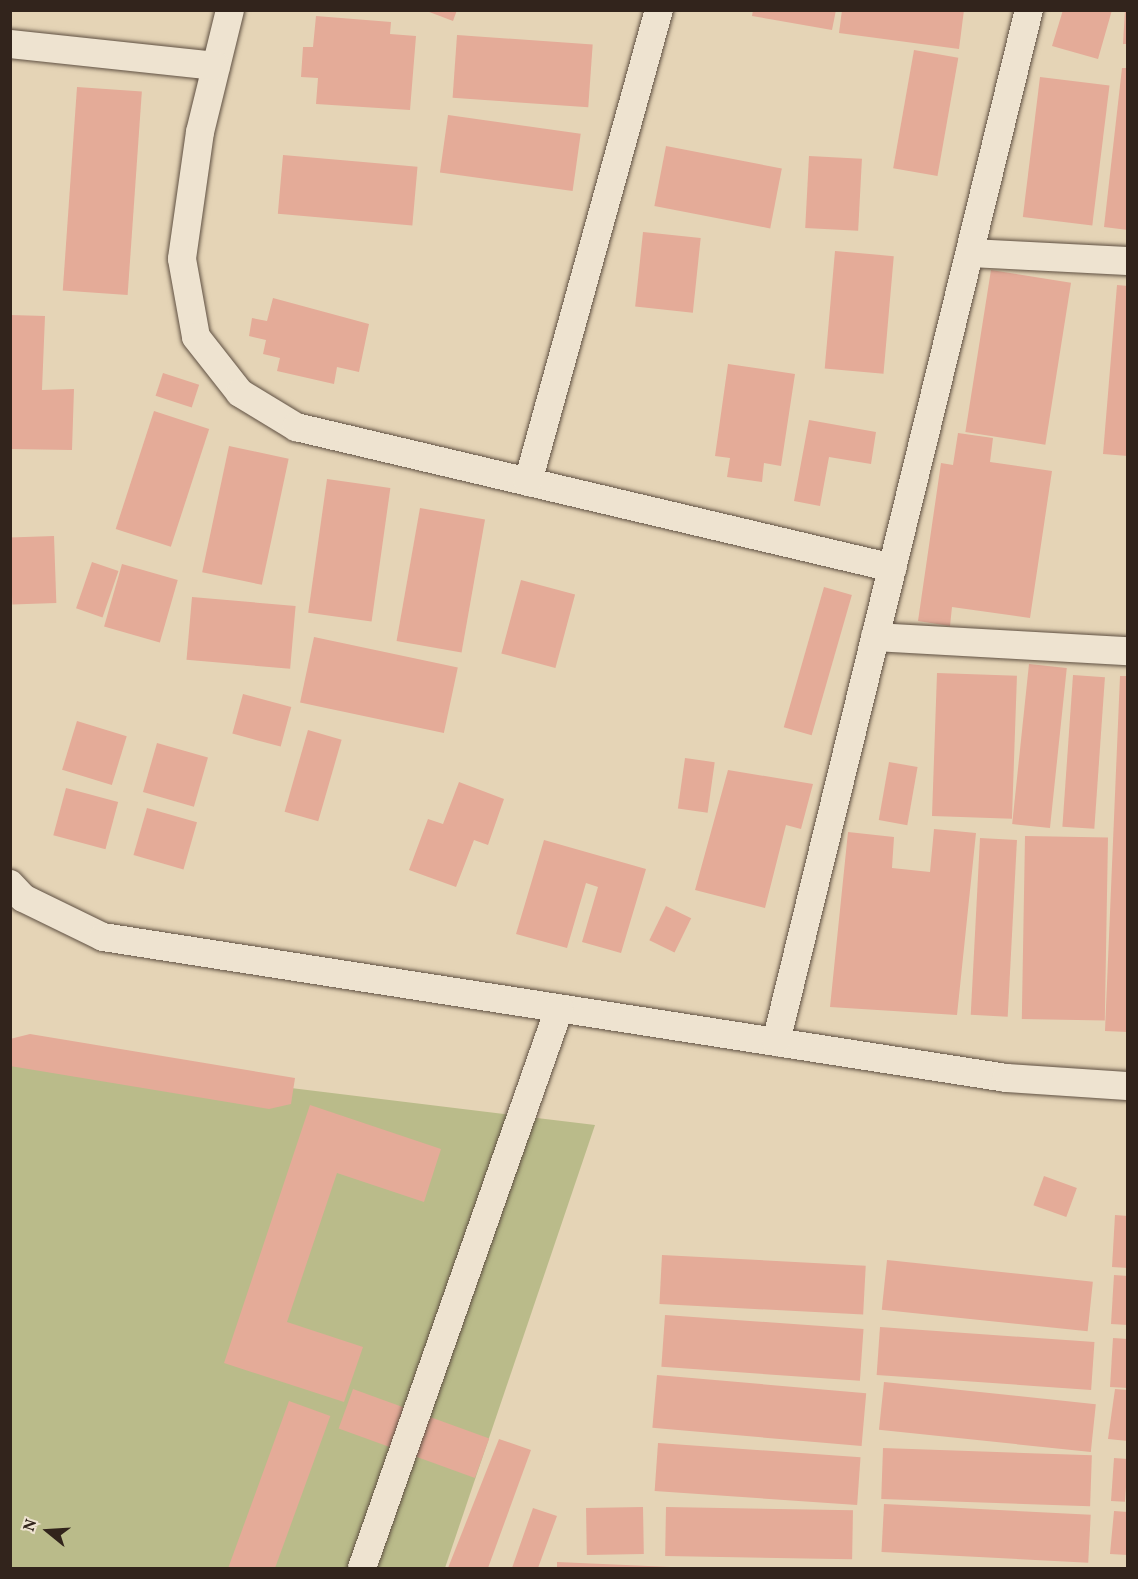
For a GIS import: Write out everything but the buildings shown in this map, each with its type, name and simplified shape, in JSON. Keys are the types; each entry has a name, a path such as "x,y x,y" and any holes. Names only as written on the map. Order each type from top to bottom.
{"street":[{"path":"230,10 200,132 182,259 196,337 240,393 296,427 893,568"},
{"path":"528,482 659,10"},
{"path":"776,1042 1029,10"},
{"path":"10,44 216,66"},
{"path":"970,252 1128,261"},
{"path":"875,637 1128,651"},
{"path":"10,884 22,898 104,937 1006,1078 1128,1086"},
{"path":"362,1569 559,1009"}],"green space":[{"path":"11,1054 595,1125 445,1568 11,1568"}]}
